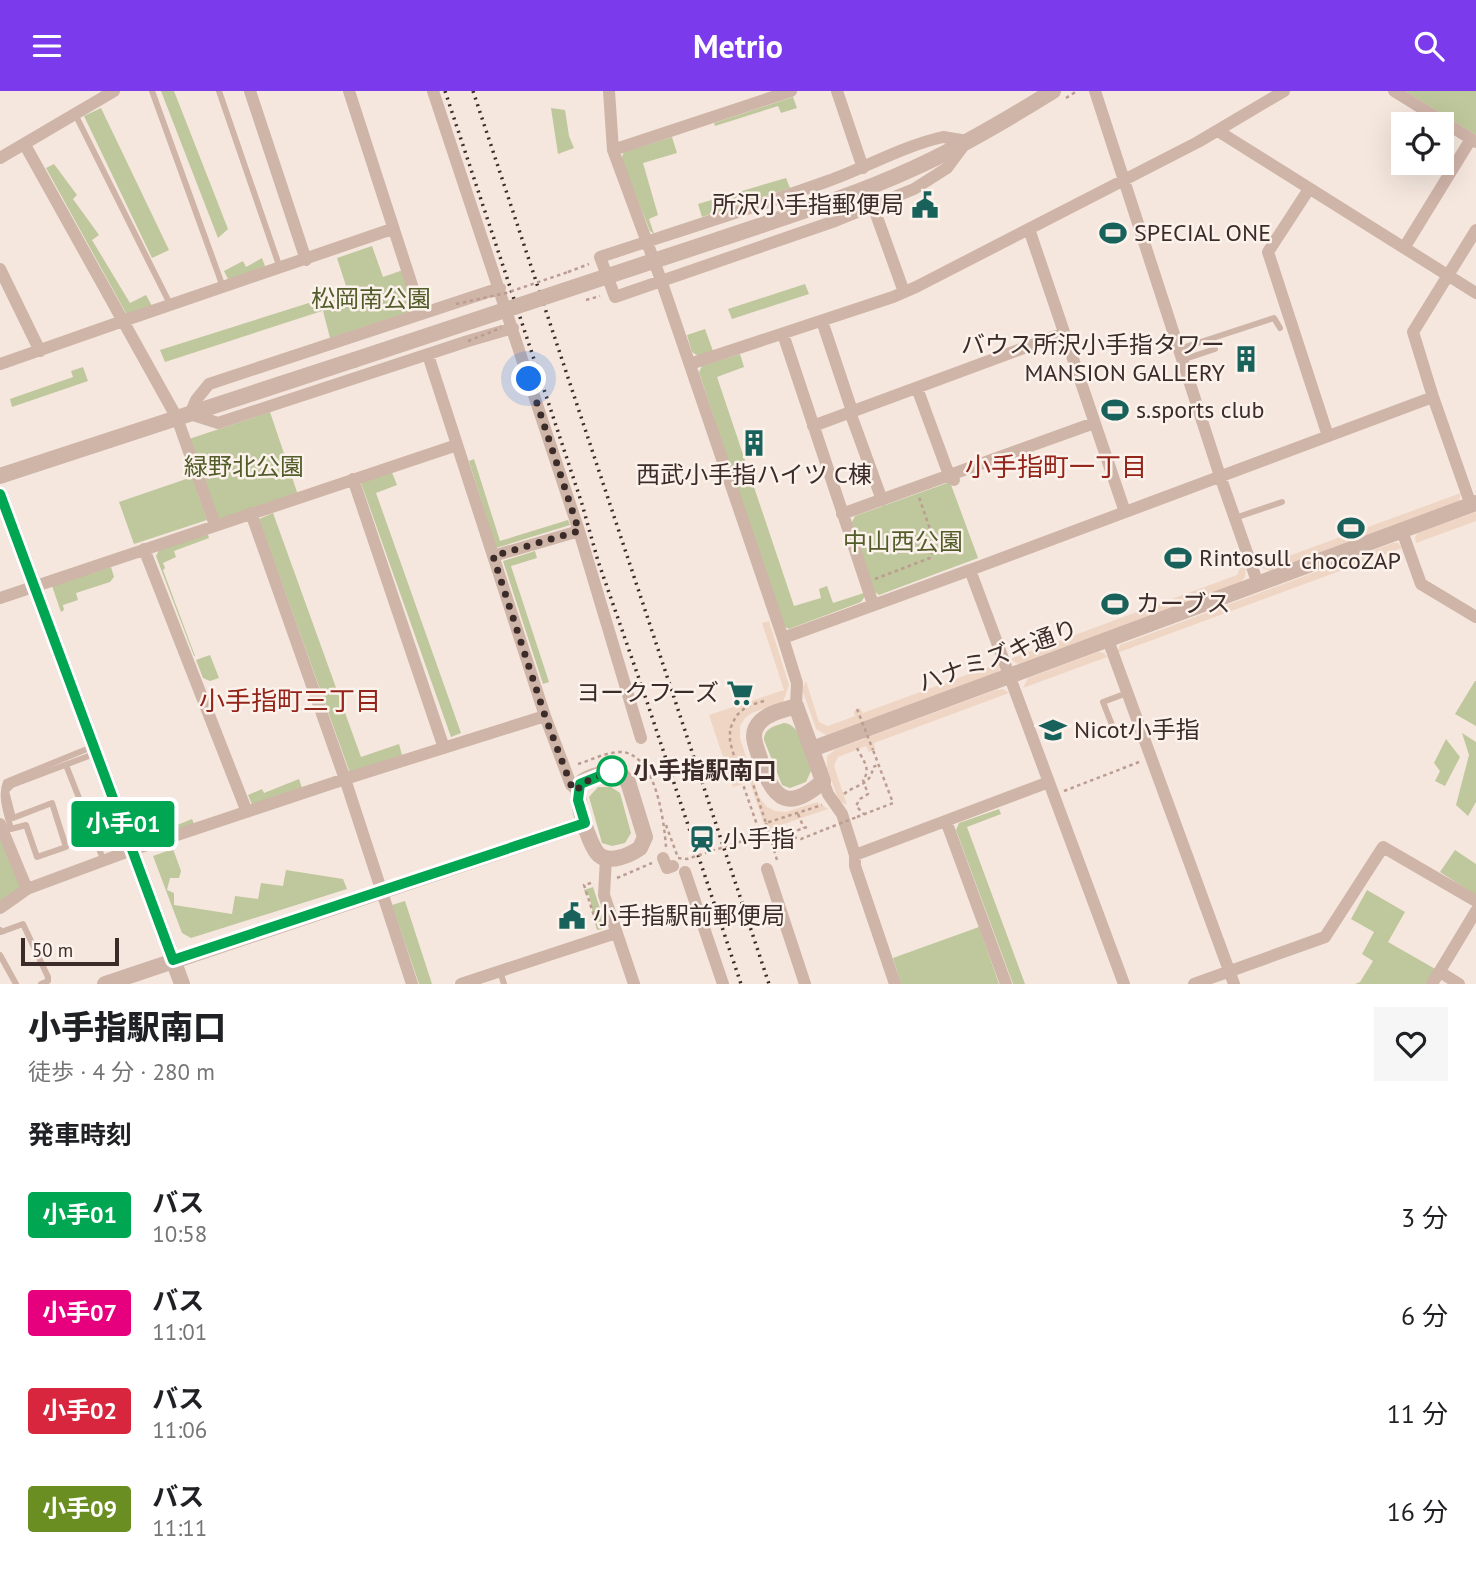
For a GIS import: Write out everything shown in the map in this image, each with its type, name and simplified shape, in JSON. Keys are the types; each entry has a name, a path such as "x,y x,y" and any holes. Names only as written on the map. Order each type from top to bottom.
{"street":[{"path":"0,158 114,91"},
{"path":"250,91 306,260"},
{"path":"349,91 421,313"},
{"path":"433,91 499,288 508,328 579,531 641,738"},
{"path":"609,91 613,150 648,241 783,638 797,683 796,706 828,794 842,814 855,855 855,866 895,984"},
{"path":"613,150 756,97 791,91"},
{"path":"837,91 863,168"},
{"path":"0,476 841,198 912,169 967,141 1053,91"},
{"path":"1095,91 1220,476 1258,584"},
{"path":"690,364 904,292 1124,181 1218,131 1284,91"},
{"path":"1394,91 1473,141 1404,248"},
{"path":"1218,131 1476,293"},
{"path":"943,137 967,141 947,168 914,189 615,297 600,257 863,168 924,141 943,137"},
{"path":"25,145 123,321 183,416 215,525"},
{"path":"1309,188 1268,252 1328,436"},
{"path":"873,206 904,292"},
{"path":"0,364 393,229"},
{"path":"1029,229 1125,512"},
{"path":"1474,504 1433,397 1413,332 1476,230"},
{"path":"0,269 40,351"},
{"path":"183,416 209,384 499,288"},
{"path":"822,321 882,500"},
{"path":"183,416 218,423 508,328"},
{"path":"813,426 1065,333"},
{"path":"783,334 873,604"},
{"path":"428,355 560,761 571,785 578,791"},
{"path":"917,388 952,478"},
{"path":"783,638 1433,397"},
{"path":"842,514 952,478 1094,423"},
{"path":"0,598 457,445"},
{"path":"353,479 444,748"},
{"path":"0,494 182,984"},
{"name":"ハナミズキ通り","path":"812,749 1474,504"},
{"path":"251,513 345,779 412,984"},
{"path":"493,556 579,531"},
{"path":"1402,531 1421,584 1476,617"},
{"path":"144,549 247,812"},
{"path":"970,570 1124,984"},
{"path":"1108,640 1234,984"},
{"path":"796,706 776,712 760,721 755,729 754,739 769,786 780,796 791,799 806,795 823,781"},
{"path":"0,908 27,888 132,850 545,716"},
{"path":"617,771 628,782 645,837 643,845 633,852 613,859 606,858 599,855 585,823 578,791 580,784 587,779 617,771"},
{"path":"855,855 946,821 1052,789"},
{"path":"946,821 1006,984"},
{"path":"105,984 585,823"},
{"path":"0,824 27,888"},
{"path":"1194,984 1325,937 1383,847 1476,901"},
{"path":"606,858 604,895 634,984"},
{"path":"675,863 723,984"},
{"path":"767,869 805,984"},
{"path":"1432,984 1476,911"},
{"path":"461,984 617,933"},
{"path":"1440,972 1459,984"}],"lane":[{"path":"152,91 223,288"},
{"path":"219,91 280,269"},
{"path":"75,114 171,306"},
{"path":"1181,355 1213,338 1275,318 1280,328"},
{"path":"1181,355 1215,349 1213,338"},
{"path":"1235,518 1282,502"},
{"path":"1112,725 1103,702 1127,693"},
{"path":"95,750 66,765 12,785 6,791 13,818 52,803 66,847 37,857 26,825 11,829 1,795 3,786 6,782 95,750"},
{"path":"66,765 101,854"},
{"path":"0,932 23,924 48,977 48,981 41,984"},
{"path":"0,955 16,984"},
{"path":"500,971 504,984"}],"path":[{"path":"456,304 506,293 601,260"},
{"path":"580,302 613,292"},
{"path":"468,341 508,328"},
{"path":"871,580 930,558 935,544 915,488"},
{"path":"784,835 801,839 893,803 878,765 877,755 857,709"},
{"path":"857,746 867,768 867,775 863,780 868,794 860,799 856,806 864,814"},
{"path":"1052,789 1151,758"},
{"path":"841,796 864,784 871,777 873,767 878,765"},
{"path":"739,773 764,842 805,827 798,814"},
{"path":"664,818 675,863 761,835"},
{"path":"766,823 777,860 765,864 767,869"},
{"path":"798,830 801,839"},
{"path":"592,877 593,883 584,885 602,939"}],"green space":[{"path":"161,91 174,91 228,229 218,238"},
{"path":"1405,91 1476,91 1476,135 1454,121 1454,112 1439,112"},
{"path":"793,97 797,108 781,113 778,106 715,126 714,123"},
{"path":"101,108 169,250 152,258 84,116"},
{"path":"551,108 565,110 574,148 558,154"},
{"path":"672,137 677,153 643,163 658,215 649,219 654,234 650,231 621,159 624,152"},
{"path":"54,164 77,195 73,199 99,235 92,240 130,303 146,295 152,306 127,315 46,168"},
{"path":"786,178 790,188 702,217 698,204"},
{"name":"松岡南公園","path":"372,246 383,277 403,270 415,310 330,338 322,307 322,311 165,362 160,350 347,289 337,258"},
{"path":"262,258 266,269 229,281 224,271 243,261 246,267"},
{"path":"805,284 809,294 732,319 728,309"},
{"path":"705,329 713,351 698,356 692,352 687,335"},
{"path":"740,354 744,367 717,377 794,606 821,598 819,589 827,586 833,603 864,593 865,596 861,602 789,629 782,625 699,372 702,366"},
{"path":"83,367 88,381 12,407 10,399 73,377 71,371"},
{"name":"緑野北公園","path":"270,412 298,495 217,522 189,439"},
{"path":"474,459 500,541 568,520 570,525 496,548 469,461"},
{"path":"391,470 397,485 376,493 461,733 451,737 360,480"},
{"path":"192,477 207,520 134,544 119,502"},
{"name":"中山西公園","path":"950,482 978,558 879,595 875,592 851,524 855,516"},
{"path":"273,513 361,757 399,744 402,755 350,773 259,519"},
{"path":"207,532 209,538 174,551 176,557 163,563 163,570 194,656 156,556 159,550"},
{"path":"535,551 537,558 511,566 549,682 543,684 503,561"},
{"path":"111,567 114,577 110,582 76,593 78,600 63,605 64,610 61,612 52,586"},
{"path":"210,655 219,678 210,681 203,678 196,660"},
{"path":"1476,681 1476,726 1455,714"},
{"path":"784,723 796,729 800,735 811,771 806,782 790,788 782,785 764,740 768,730"},
{"path":"1462,733 1476,742 1476,802 1468,816 1456,805 1469,755"},
{"path":"1446,739 1460,757 1445,786 1435,781 1440,771 1434,763"},
{"path":"299,779 302,788 253,807 248,795 262,789 264,793"},
{"path":"598,787 611,787 620,793 631,833 625,843 612,846 602,843 589,797"},
{"path":"999,809 1001,814 967,827 1025,984 1013,984 956,830 959,823"},
{"path":"145,819 149,829 158,825 160,832 192,819 194,824 144,844 136,823"},
{"path":"0,835 22,887 0,905"},
{"path":"173,849 181,871 179,878 170,878 167,890 174,893 174,905 232,914 235,896 258,899 261,883 283,886 286,870 343,879 347,889 191,938 182,933 153,856"},
{"path":"1455,850 1476,864 1476,895 1440,872"},
{"path":"593,887 605,924 602,929 597,930 597,917 594,918 589,895 586,896 584,890"},
{"path":"1367,890 1405,912 1388,942 1437,970 1429,984 1355,984 1360,982 1373,961 1362,954 1374,932 1351,919"},
{"path":"405,901 432,984 419,984 392,905"},
{"path":"979,927 999,984 901,984 893,958"}],"shaded area":[{"path":"1461,493 1459,502 1270,571 1260,567 1257,562 1286,557"},
{"path":"1476,512 1476,521 1416,543 1415,537 1418,533"},
{"path":"1398,543 1402,548 1117,653 1120,645"},
{"path":"1246,566 1245,577 1240,583 1018,664 1010,659 1237,575 1240,568"},
{"path":"769,621 789,685 783,702 745,718 740,726 740,738 759,797 767,807 786,812 817,802 828,809 766,830 750,782 733,787 709,715 784,690 762,623"},
{"path":"1098,652 1107,657 1023,688 1028,678"},
{"path":"999,663 1000,670 996,673 865,721 871,736 996,690 1003,689 1009,693 874,743 875,749 869,752 866,746 838,757 834,766 847,805 839,801 827,768 827,756 836,749 864,739 858,724 826,735 816,729 802,689 806,681 819,722 828,726 855,716 854,711 860,708 863,713"}],"railway":[{"path":"445,91 582,504 598,561 741,984"},
{"path":"473,91 769,984"}],"bus line":[{"name":"小手01","path":"0,494 173,960 585,823 578,800 580,784 612,771"}],"place":[{"name":"所沢小手指郵便局","path":"925,205"},
{"name":"SPECIAL ONE","path":"1113,233"},
{"name":"バウス所沢小手指タワー MANSION GALLERY","path":"1246,359"},
{"name":"s.sports club","path":"1115,410"},
{"name":"西武小手指ハイツ C棟","path":"754,443"},
{"name":"chocoZAP","path":"1351,528"},
{"name":"Rintosull","path":"1178,558"},
{"name":"カーブス","path":"1115,604"},
{"name":"ヨークフーズ","path":"740,693"},
{"name":"Nicot小手指","path":"1053,730"},
{"name":"小手指駅南口","path":"612,771"},
{"name":"小手指","path":"702,839"},
{"name":"小手指駅前郵便局","path":"572,916"}],"district":[{"name":"小手指町一丁目","path":"1056,467"},
{"name":"小手指町三丁目","path":"290,701"}],"route":[{"path":"529,379 579,531 493,556 560,761 571,785 578,791 580,784 587,779 612,771"}]}
